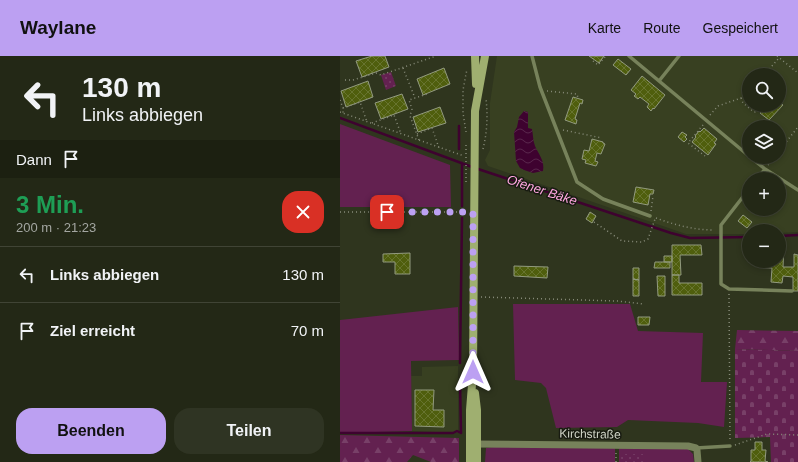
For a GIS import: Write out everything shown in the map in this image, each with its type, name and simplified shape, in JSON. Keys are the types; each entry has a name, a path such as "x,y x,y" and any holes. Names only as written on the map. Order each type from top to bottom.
{"street":[{"path":"475,56 476,99"},
{"path":"470,462 474,444 477,410 473,372 474,174 468,157 476,99 485,56"},
{"path":"474,444 477,462"},
{"name":"Kirchstraße","path":"474,444 688,446 696,448"},
{"path":"696,448 698,462"}],"lane":[{"path":"532,56 542,92 577,182 603,199 650,216"},
{"path":"629,56 742,149"},
{"path":"659,81 679,56"},
{"path":"759,164 798,190"},
{"path":"742,198 722,224 720,231 720,286 729,288 792,291"},
{"path":"696,448 730,446"}],"path":[{"path":"345,80 353,80 376,73 381,75 436,56"},
{"path":"593,61 598,65 606,56"},
{"path":"777,56 798,73"},
{"path":"770,68 779,58"},
{"path":"465,171 468,157 462,90 468,65"},
{"path":"404,68 415,98"},
{"path":"542,92 546,91 577,94 578,98"},
{"path":"419,140 410,116 412,109 409,100 427,94"},
{"path":"483,151 486,136 486,96"},
{"path":"705,156 688,143 718,106 741,98"},
{"path":"340,100 343,113"},
{"path":"343,108 360,102 367,122"},
{"path":"340,112 468,157"},
{"path":"371,123 394,115 401,134"},
{"path":"786,142 798,127"},
{"path":"417,134 432,128 439,148"},
{"path":"557,130 602,138"},
{"path":"765,169 769,164"},
{"path":"653,196 650,216 676,225 701,230 720,231"},
{"path":"340,212 473,212"},
{"path":"594,222 622,241 644,242 648,239 655,220"},
{"path":"729,288 730,446 767,434 798,435"},
{"path":"473,297 644,304"}],"shaded area":[{"path":"497,56 798,56 798,232 786,233 786,224 742,224 742,234 686,234 488,166 485,160 490,150 490,103"},
{"path":"458,366 458,433 412,431 411,376 422,376 422,367"}],"green space":[{"path":"391,72 396,86 386,90 381,75"},
{"path":"340,124 450,165 451,207 340,207"},
{"path":"513,304 630,304 638,331 703,333 701,382 727,382 724,427 698,423 628,420 617,427 556,428 546,388 541,383 515,380"},
{"path":"458,307 459,360 411,361 412,431 340,433 340,320"},
{"path":"737,330 798,331 798,351 735,349"},
{"path":"735,349 798,351 798,462 771,462 770,437 735,438"},
{"path":"340,435 459,438 459,462 431,462 413,455 407,462 340,462"},
{"path":"615,447 615,462 485,462 486,448"},
{"path":"619,448 688,449 693,454 694,462 645,462 645,454 619,454"},
{"path":"619,454 645,454 645,462 619,462"}],"water":[{"path":"524,111 528,112 528,128 532,129 534,144 542,161 543,171 533,173 524,170 520,168 516,161 514,132 517,127 519,117"}],"building":[{"path":"372,56 385,56 389,67 362,77 356,61"},
{"path":"589,56 604,56 599,63"},
{"path":"618,59 631,69 626,75 613,65"},
{"path":"444,68 450,84 423,95 417,79"},
{"path":"642,76 665,95 651,111 647,107 649,104 640,97 638,99 634,96 636,94 631,90"},
{"path":"368,81 373,97 346,107 341,91"},
{"path":"402,94 408,109 381,119 375,103"},
{"path":"573,97 583,100 582,104 580,103 575,119 577,120 576,124 565,120"},
{"path":"440,107 446,123 418,132 413,117"},
{"path":"761,112 776,112 769,120 760,113"},
{"path":"704,128 717,139 714,143 716,144 708,155 692,142 699,131 700,132"},
{"path":"682,132 687,135 685,137 687,139 684,142 678,137"},
{"path":"592,139 605,144 601,154 597,153 595,161 598,162 596,166 585,163 586,160 582,159 584,150 589,151"},
{"path":"636,187 654,190 653,194 650,194 648,205 633,202"},
{"path":"590,212 596,216 592,223 586,219"},
{"path":"742,216 744,216 752,222 750,224 742,224 738,221"},
{"path":"672,245 701,245 702,255 680,255 681,275 672,275"},
{"path":"410,253 410,274 395,274 395,262 383,262 383,254"},
{"path":"794,254 798,255 798,291 793,291 793,277 783,276 782,283 771,282 772,268 794,267"},
{"path":"664,256 672,256 672,262 664,262"},
{"path":"655,262 670,262 670,268 654,268"},
{"path":"514,266 548,267 547,278 514,276"},
{"path":"633,268 639,268 639,280 633,279"},
{"path":"672,275 679,275 679,283 702,283 702,295 672,295"},
{"path":"657,276 665,276 665,296 658,296"},
{"path":"633,279 639,280 639,296 633,296"},
{"path":"638,317 650,317 649,325 638,325"},
{"path":"415,390 434,390 433,410 444,410 444,427 415,426"},
{"path":"755,442 762,442 762,450 766,450 765,461 768,462 750,462 751,450 755,450"}],"waterway":[{"name":"Ofener Bäke","path":"340,118 472,167 671,233 690,238 742,237"},
{"path":"459,126 459,149"},
{"path":"462,163 462,206"},
{"path":"460,363 462,218"},
{"name":"Ofener Bäke","path":"786,236 798,235"},
{"path":"340,433 453,433 457,431 461,433 460,381"}],"route":[{"path":"387,212 473,212 473,372"}]}
